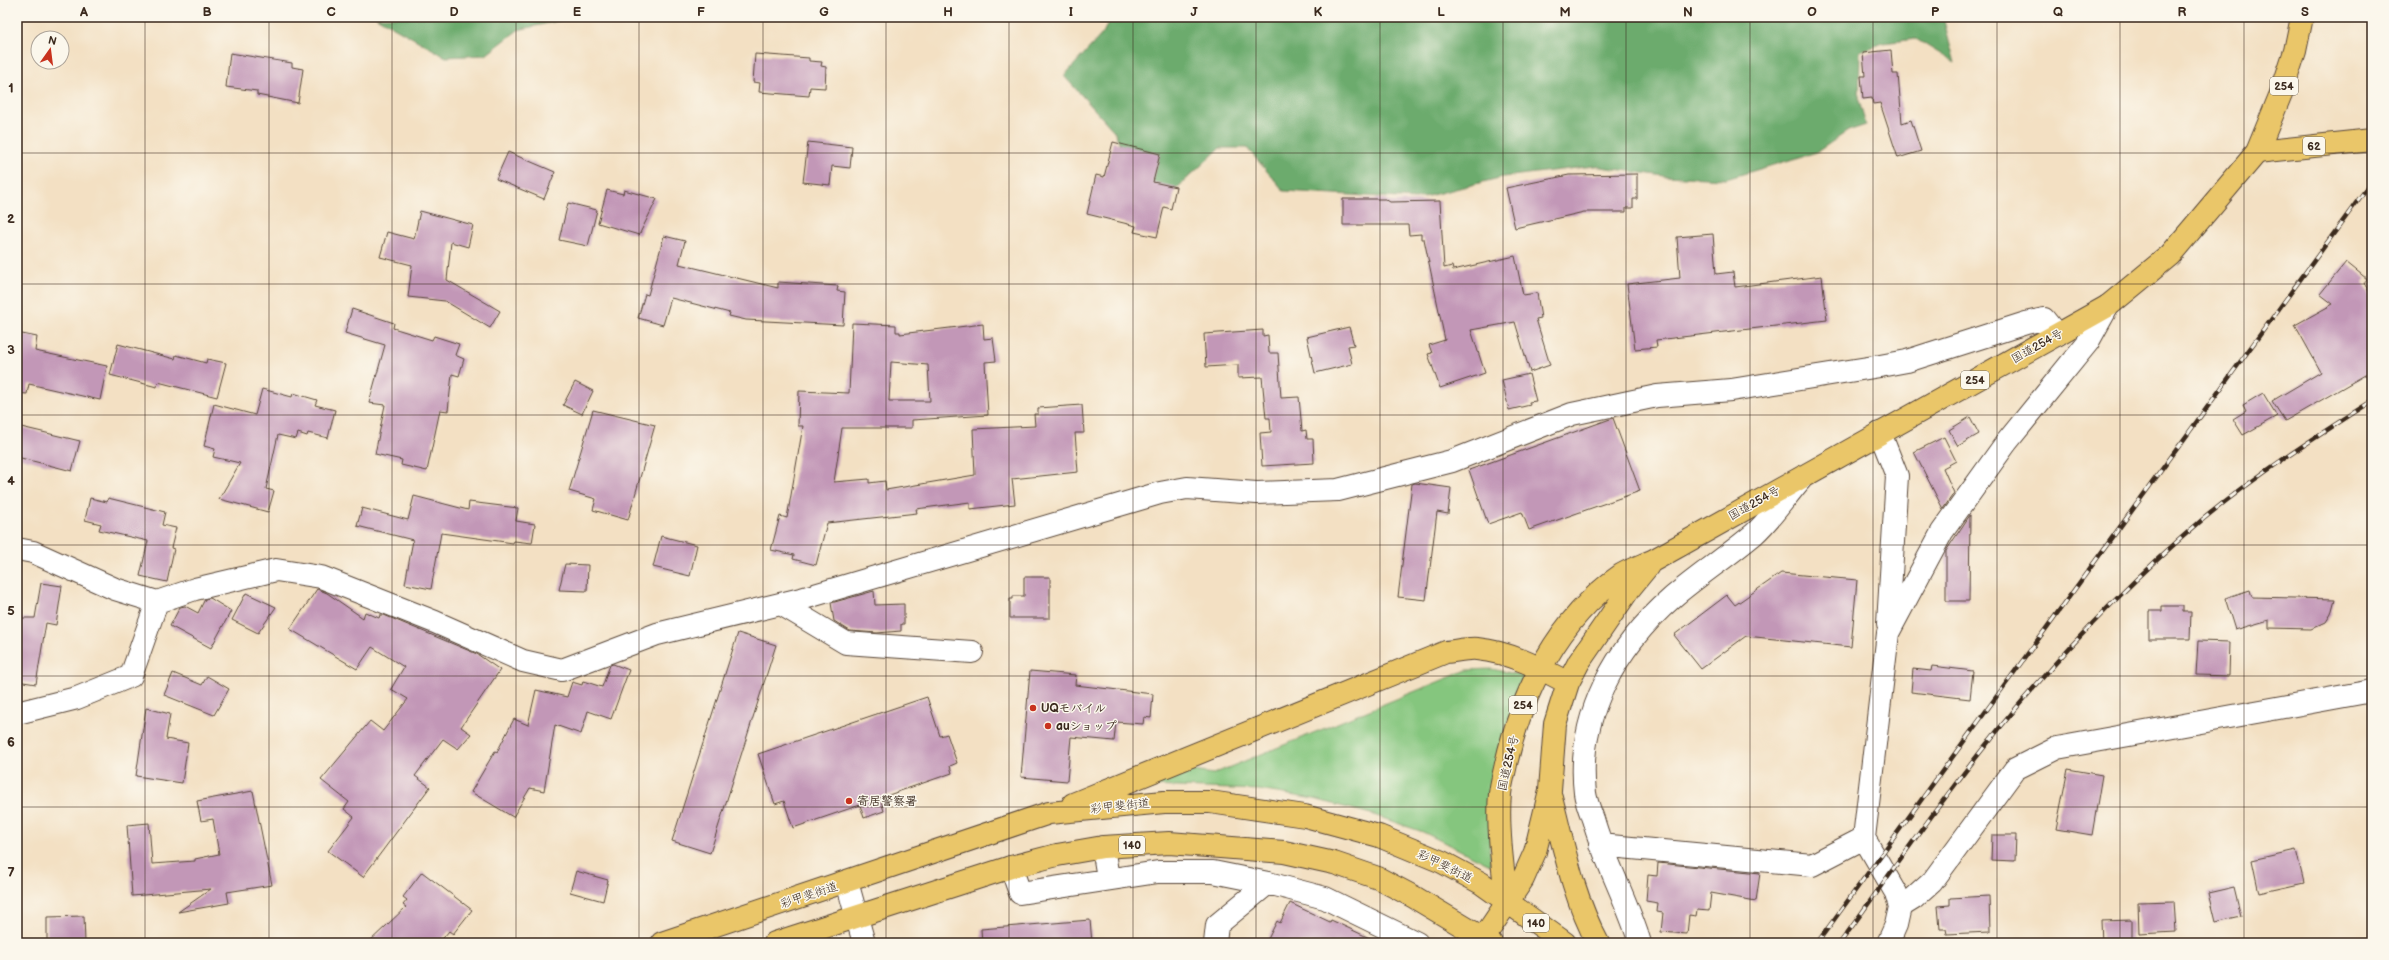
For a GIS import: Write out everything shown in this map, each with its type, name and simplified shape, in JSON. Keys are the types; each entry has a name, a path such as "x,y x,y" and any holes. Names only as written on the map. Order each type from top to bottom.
{"main road":[{"name":"国道254号","path":"1507,902 1502,859 1500,794 1510,747 1525,700 1540,668 1574,618 1601,591 1622,574 1654,560 2108,306 2170,255 2257,152 2287,78 2295,52 2302,17"},
{"name":"62","path":"2257,152 2372,140"},
{"name":"国道254号","path":"1487,940 1507,902 1523,879 1535,852 1550,790 1555,724 1568,683 1579,662 1630,588 1654,560"},
{"path":"1049,814 1446,652 1477,649 1511,657 1540,668 1568,683"},
{"path":"1550,790 1568,869 1582,908 1598,943"},
{"name":"彩甲斐街道","path":"662,943 1049,814 1164,802 1210,802 1305,816 1379,836 1442,862 1481,883 1565,943"},
{"name":"140","path":"775,943 1011,867 1057,854 1103,847 1169,842 1284,852 1334,863 1378,878 1487,940"}],"street":[{"path":"1888,633 1942,532 2006,443 2088,342 2108,306"},
{"path":"17,548 33,552 115,589 157,602 195,589 276,570 321,577 435,622 523,660 562,670 657,634 781,604 1160,493 1186,488 1257,493 1338,490 1452,461 1572,414 1608,405 1657,396 1731,390 1907,361 2026,322 2044,319 2057,334"},
{"path":"1880,433 1897,476 1888,633 1864,838 1896,893 1900,907 1896,925 1888,943"},
{"path":"1640,943 1634,925 1600,845 1585,793 1586,734 1591,714 1606,679 1638,634 1667,603 1755,532 1804,476"},
{"path":"17,713 77,698 131,676 157,602"},
{"path":"781,604 846,643 972,652"},
{"path":"1900,907 1913,899 1932,882 2015,769 2037,757 2057,748 2372,691"},
{"path":"1600,845 1812,865 1864,838"},
{"path":"1103,847 1108,878"},
{"path":"1011,867 1020,893 1108,878 1158,872 1213,872 1268,883 1325,898 1417,943"},
{"path":"847,882 864,943"},
{"path":"1215,943 1218,925 1268,883"}],"green space":[{"path":"376,17 575,17 518,30 486,55 446,57"},
{"path":"1111,17 1943,17 1955,63 1916,39 1883,43 1860,51 1859,101 1866,125 1848,131 1817,152 1726,179 1664,176 1593,166 1503,177 1416,199 1284,191 1247,148 1220,148 1176,189 1145,181 1128,162 1114,131 1064,76 1103,33"},
{"path":"1492,669 1524,676 1506,729 1491,791 1490,865 1423,832 1371,814 1314,799 1259,790 1151,786 1188,770 1213,774 1467,670"}],"building":[{"path":"1891,50 1893,74 1898,74 1902,123 1911,120 1921,151 1898,158 1880,103 1873,104 1872,98 1863,99 1861,76 1865,76 1863,53"},
{"path":"230,53 292,63 292,67 303,69 298,103 257,95 257,91 226,87"},
{"path":"755,54 809,58 809,61 822,62 821,66 826,67 825,88 810,87 809,96 759,92 760,83 753,82"},
{"path":"808,142 852,147 850,168 832,166 830,185 803,182"},
{"path":"1113,142 1160,154 1153,182 1176,187 1171,209 1164,207 1157,237 1134,232 1136,226 1087,214 1096,175 1104,177"},
{"path":"508,152 555,172 544,199 496,179"},
{"path":"1637,174 1637,199 1633,199 1633,208 1626,208 1626,212 1584,212 1515,228 1506,188 1569,175"},
{"path":"607,190 623,194 624,190 657,199 639,235 598,223"},
{"path":"1343,199 1385,199 1390,202 1440,201 1444,268 1452,266 1453,270 1515,256 1523,295 1537,293 1541,318 1536,319 1550,365 1530,372 1515,322 1471,330 1485,373 1440,388 1428,354 1432,353 1429,345 1445,340 1424,239 1421,239 1421,234 1409,235 1408,225 1343,225"},
{"path":"568,203 597,210 588,246 559,240"},
{"path":"420,211 473,225 468,247 451,242 447,280 500,311 490,328 445,301 408,297 412,265 380,257 387,232 414,239"},
{"path":"1713,234 1716,274 1733,272 1735,287 1822,276 1827,320 1656,340 1657,347 1635,349 1627,284 1680,278 1677,237"},
{"path":"664,236 685,241 679,264 778,288 778,282 838,286 837,291 845,292 843,325 746,320 729,316 730,313 671,298 663,325 638,318 645,294 648,295"},
{"path":"2346,262 2367,279 2364,283 2372,297 2372,371 2285,421 2272,401 2321,372 2295,325 2333,304 2320,294"},
{"path":"352,309 394,323 393,328 432,340 434,336 459,344 455,355 464,359 459,376 452,374 448,411 440,410 427,471 401,465 402,460 375,454 385,405 369,403 385,345 345,333"},
{"path":"852,323 896,325 896,332 900,332 900,334 983,324 984,339 993,338 996,361 985,362 988,415 912,420 912,428 842,428 834,482 869,479 869,483 885,481 886,490 975,475 973,429 1035,426 1034,414 1038,414 1038,408 1082,405 1084,433 1075,433 1078,472 1012,479 1015,504 970,509 970,502 916,509 917,513 827,523 816,565 793,559 794,555 771,550 780,516 787,518 803,426 798,426 799,391 849,393","holes":["891,362 928,365 930,401 889,401"]},
{"path":"1349,327 1354,345 1348,346 1352,364 1315,373 1307,337"},
{"path":"1263,330 1263,336 1268,335 1269,353 1278,353 1281,398 1299,397 1302,431 1306,430 1307,439 1313,439 1314,463 1262,466 1260,433 1271,432 1270,418 1266,418 1262,377 1238,378 1238,365 1206,367 1204,334"},
{"path":"17,333 37,337 35,351 107,366 100,400 29,384 27,394 17,393"},
{"path":"118,344 175,359 176,355 206,363 207,359 226,363 217,397 158,382 157,387 110,375"},
{"path":"1529,374 1536,401 1529,402 1530,405 1509,410 1502,380"},
{"path":"575,382 593,391 582,414 563,405"},
{"path":"262,389 292,397 293,393 317,400 315,405 335,410 328,438 308,433 307,436 298,433 296,439 278,435 266,489 274,491 268,512 219,499 240,463 213,457 215,449 204,446 214,404 255,415"},
{"path":"2263,393 2277,416 2243,435 2233,419 2246,411 2243,405"},
{"path":"593,410 655,425 628,520 593,510 596,499 569,491"},
{"path":"1970,417 1979,434 1958,446 1949,430"},
{"path":"1613,418 1640,491 1529,530 1522,512 1488,524 1469,470"},
{"path":"17,426 80,441 72,471 17,457"},
{"path":"1944,437 1956,461 1943,468 1954,493 1943,509 1914,452"},
{"path":"1415,483 1451,488 1448,514 1437,512 1426,600 1398,597 1412,484"},
{"path":"414,496 468,510 469,502 518,508 516,521 535,524 532,543 514,541 513,543 441,533 431,589 405,584 413,540 357,526 362,508 408,520"},
{"path":"90,498 107,502 108,498 165,512 162,525 176,528 171,548 174,549 167,582 140,576 148,541 99,530 101,524 85,520"},
{"path":"1970,515 1969,601 1946,601 1946,551"},
{"path":"661,536 697,545 690,576 653,567"},
{"path":"565,564 588,565 587,591 559,590"},
{"path":"1781,573 1857,580 1851,647 1746,636 1701,669 1674,635 1727,595 1735,605"},
{"path":"1024,577 1050,577 1050,618 1010,618 1010,599 1013,599 1013,596 1024,596"},
{"path":"41,583 62,586 56,625 46,623 36,684 17,681 17,618 35,618"},
{"path":"317,589 327,593 363,618 365,612 379,618 380,615 384,615 477,654 500,670 461,727 471,734 458,749 443,739 415,776 430,787 363,877 328,851 354,817 344,809 349,802 321,780 370,721 383,731 408,699 391,689 404,667 372,647 357,669 290,629"},
{"path":"2250,590 2252,597 2335,599 2331,614 2326,622 2311,629 2269,628 2269,620 2235,630 2225,598"},
{"path":"874,591 875,605 904,604 904,624 901,624 901,631 877,633 850,631 834,621 831,603"},
{"path":"246,593 276,607 258,633 232,620"},
{"path":"210,598 231,611 211,648 170,626 180,607 185,606 198,613 205,599"},
{"path":"2162,606 2183,606 2183,612 2191,612 2190,639 2149,639 2149,611 2162,611"},
{"path":"738,633 776,645 710,853 672,841"},
{"path":"2198,641 2230,642 2229,676 2196,675"},
{"path":"613,664 629,670 611,719 588,711 581,734 555,725 544,791 530,788 513,817 471,792 495,751 497,752 514,719 528,725 536,690 567,697 572,682 582,685 583,681 602,687 610,665"},
{"path":"1932,666 1973,671 1970,699 1911,692 1913,669 1931,671"},
{"path":"1030,671 1076,675 1075,685 1153,694 1151,718 1144,717 1143,724 1116,722 1114,741 1071,737 1067,781 1021,777"},
{"path":"173,673 202,685 207,676 229,689 214,715 164,695"},
{"path":"927,697 940,736 947,734 957,763 950,766 952,773 880,798 884,811 864,818 860,805 793,828 784,801 775,804 758,754"},
{"path":"146,708 170,714 166,739 188,743 182,783 136,776"},
{"path":"2068,769 2102,775 2092,835 2056,829"},
{"path":"253,791 272,885 227,892 229,903 178,912 211,889 132,896 127,825 149,823 152,864 195,861 195,859 219,854 213,819 201,821 197,801"},
{"path":"1992,835 2016,835 2015,861 1991,860"},
{"path":"2296,850 2304,883 2259,893 2252,860"},
{"path":"1658,863 1760,873 1756,901 1711,893 1709,911 1697,910 1696,916 1689,915 1687,934 1661,932 1663,913 1657,912 1658,903 1646,901 1648,875 1657,876"},
{"path":"576,871 608,880 603,901 570,892"},
{"path":"422,872 472,910 453,934 449,931 439,943 368,943 406,907 403,905 407,900 403,897"},
{"path":"2234,887 2241,916 2215,922 2208,893"},
{"path":"1989,896 1990,932 1947,934 1946,929 1940,929 1938,906 1950,905 1950,898"},
{"path":"2174,901 2176,932 2139,934 2138,902"},
{"path":"1290,903 1380,943 1266,943 1277,921 1280,923"},
{"path":"84,916 85,943 47,943 47,917"},
{"path":"1090,920 1092,943 982,943 981,929"},
{"path":"2132,920 2132,943 2102,943 2101,921"}],"railway":[{"path":"1817,943 2372,181"},
{"path":"1840,943 1971,763 1994,734 2039,681 2106,609 2177,541 2222,504 2285,458 2372,401"}],"place":[{"name":"UQモバイル","path":"1033,708"},
{"name":"auショップ","path":"1048,726"},
{"name":"寄居警察署","path":"849,801"}]}
